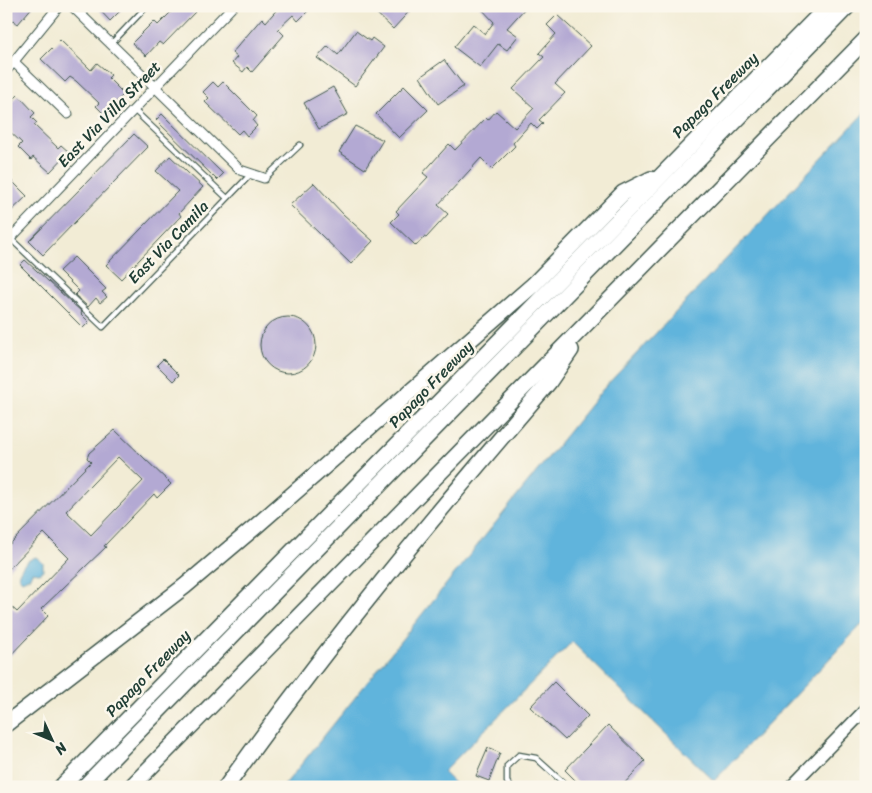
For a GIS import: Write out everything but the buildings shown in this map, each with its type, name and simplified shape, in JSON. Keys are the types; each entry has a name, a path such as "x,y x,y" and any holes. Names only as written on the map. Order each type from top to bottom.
{"highway":[{"name":"Papago Freeway","path":"61,787 828,6"},
{"path":"84,787 848,6"},
{"path":"131,787 866,38"},
{"path":"6,724 177,591 255,527 533,284 623,193 663,172"},
{"path":"226,787 303,681 374,590 549,382 592,318"}],"street":[{"path":"6,71 59,6"},
{"path":"72,6 240,170 264,178"},
{"name":"East Via Villa Street","path":"8,240 233,6"},
{"path":"14,62 68,114"},
{"path":"790,787 866,709"}],"lane":[{"path":"111,44 147,6"},
{"path":"134,110 228,198"},
{"path":"264,178 300,145"},
{"name":"East Via Camila","path":"8,240 103,327 251,174"},
{"path":"511,787 507,782 508,766 518,755 536,758 568,787"}],"water":[{"path":"866,111 866,620 714,781 572,642 443,772 458,787 283,787 604,388"},
{"path":"36,557 43,563 43,570 39,573 32,572 30,577 22,581 18,576 24,564"}]}
